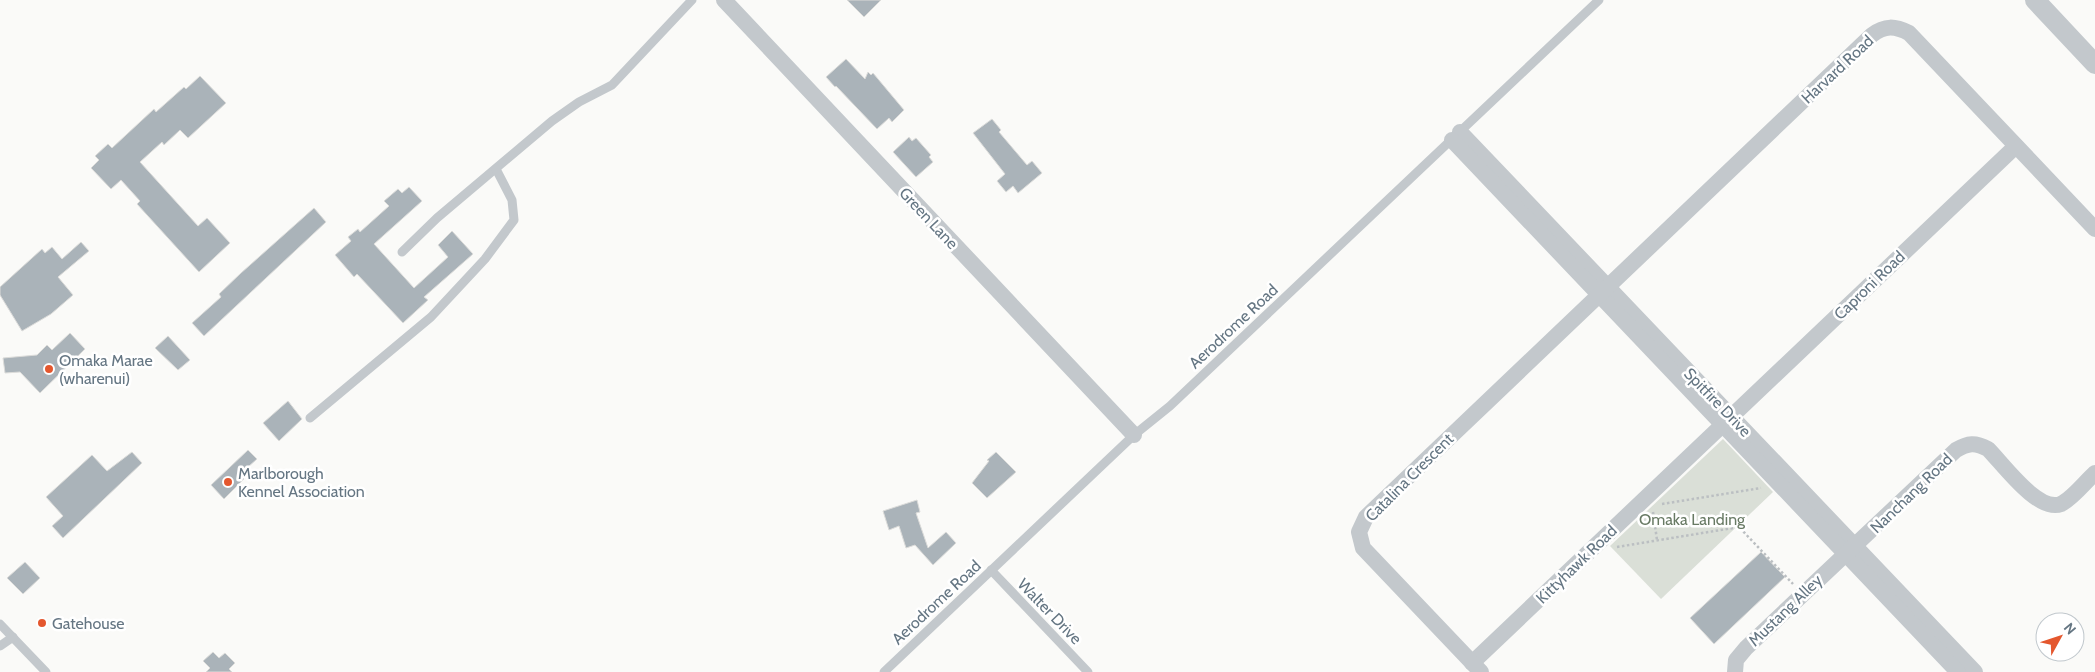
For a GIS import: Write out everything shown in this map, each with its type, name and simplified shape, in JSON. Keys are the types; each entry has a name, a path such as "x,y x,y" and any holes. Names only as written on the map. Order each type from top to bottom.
{"street":[{"name":"Green Lane","path":"724,0 1134,435"},
{"path":"2034,0 2095,64"},
{"name":"Harvard Road","path":"1603,291 1880,29 1898,28 1909,33 2095,229"},
{"name":"Spitfire Drive","path":"1456,136 1850,550 1958,672"},
{"name":"Caproni Road","path":"1727,420 2016,146"},
{"name":"Catalina Crescent","path":"1477,668 1364,548 1360,540 1362,524 1366,516 1603,291"},
{"name":"Kittyhawk Road","path":"1477,668 1727,420"},
{"name":"Nanchang Road","path":"1850,550 1956,450 1966,445 1980,444 1988,449 2034,498 2044,504 2054,506 2063,503 2095,473"},
{"name":"Spitfire Drive","path":"1850,550 1975,672"},
{"name":"Mustang Alley","path":"1735,672 1736,660 1746,648 1850,550"}],"lane":[{"path":"402,252 437,218 552,121 579,102 612,85 692,0"},
{"name":"Aerodrome Road","path":"884,672 1134,435 1170,406 1600,0"},
{"path":"310,418 431,317 486,258 514,220 512,200 496,169"},
{"name":"Walter Drive","path":"991,570 1088,672"},
{"path":"0,624 46,672"},
{"path":"0,646 13,637"}],"path":[{"path":"1658,540 1654,507 1765,487"},
{"path":"1610,548 1739,527 1797,588"}],"green space":[{"name":"Omaka Landing","path":"1723,439 1773,492 1661,599 1610,546"}],"building":[{"path":"847,0 881,0 864,17"},
{"path":"846,59 865,79 868,72 871,75 873,73 904,110 892,122 889,118 877,129 826,77"},
{"path":"200,76 226,103 188,138 180,130 164,145 162,142 140,162 198,226 207,218 230,243 199,272 137,204 140,201 121,180 111,189 91,168 99,160 95,156 108,144 112,148 154,109 156,112 184,87 186,89"},
{"path":"992,119 1001,130 999,132 1027,165 1032,161 1042,173 1018,193 1013,186 1006,192 997,181 1005,174 973,133"},
{"path":"909,137 912,141 916,138 931,155 929,157 933,162 916,177 893,152"},
{"path":"409,187 422,201 374,244 414,288 448,257 438,245 452,231 473,254 424,297 428,300 403,323 357,274 354,277 335,255 351,241 348,237 358,229 360,232 389,206 384,201 398,189 402,193"},
{"path":"314,208 326,222 204,336 192,323 221,297 219,294 241,273"},
{"path":"81,242 89,251 58,277 73,295 51,314 22,331 0,295 0,287 42,249 45,253 52,247 62,259"},
{"name":"Omaka Marae (wharenui)","path":"70,333 85,349 40,393 20,372 5,373 3,358 37,355 47,345 52,350"},
{"path":"168,336 190,360 178,370 155,348"},
{"path":"288,401 302,419 279,441 263,423"},
{"name":"Marlborough Kennel Association","path":"248,450 257,459 248,467 258,478 245,478 224,499 211,485"},
{"path":"132,452 142,463 63,538 52,526 63,516 46,497 92,455 107,471"},
{"path":"996,452 1016,472 987,498 972,483 989,461 987,460"},
{"path":"917,500 920,512 916,513 928,548 946,532 956,543 933,565 915,545 906,548 899,526 889,530 883,511"},
{"path":"1761,552 1785,577 1714,644 1690,618"},
{"path":"25,562 40,578 23,594 7,578"},
{"path":"213,652 219,658 225,653 235,663 229,669 232,672 206,672 210,668 203,661"}],"place":[{"name":"Omaka Marae (wharenui)","path":"49,369"},
{"name":"Marlborough Kennel Association","path":"228,482"},
{"name":"Gatehouse","path":"42,623"}]}
